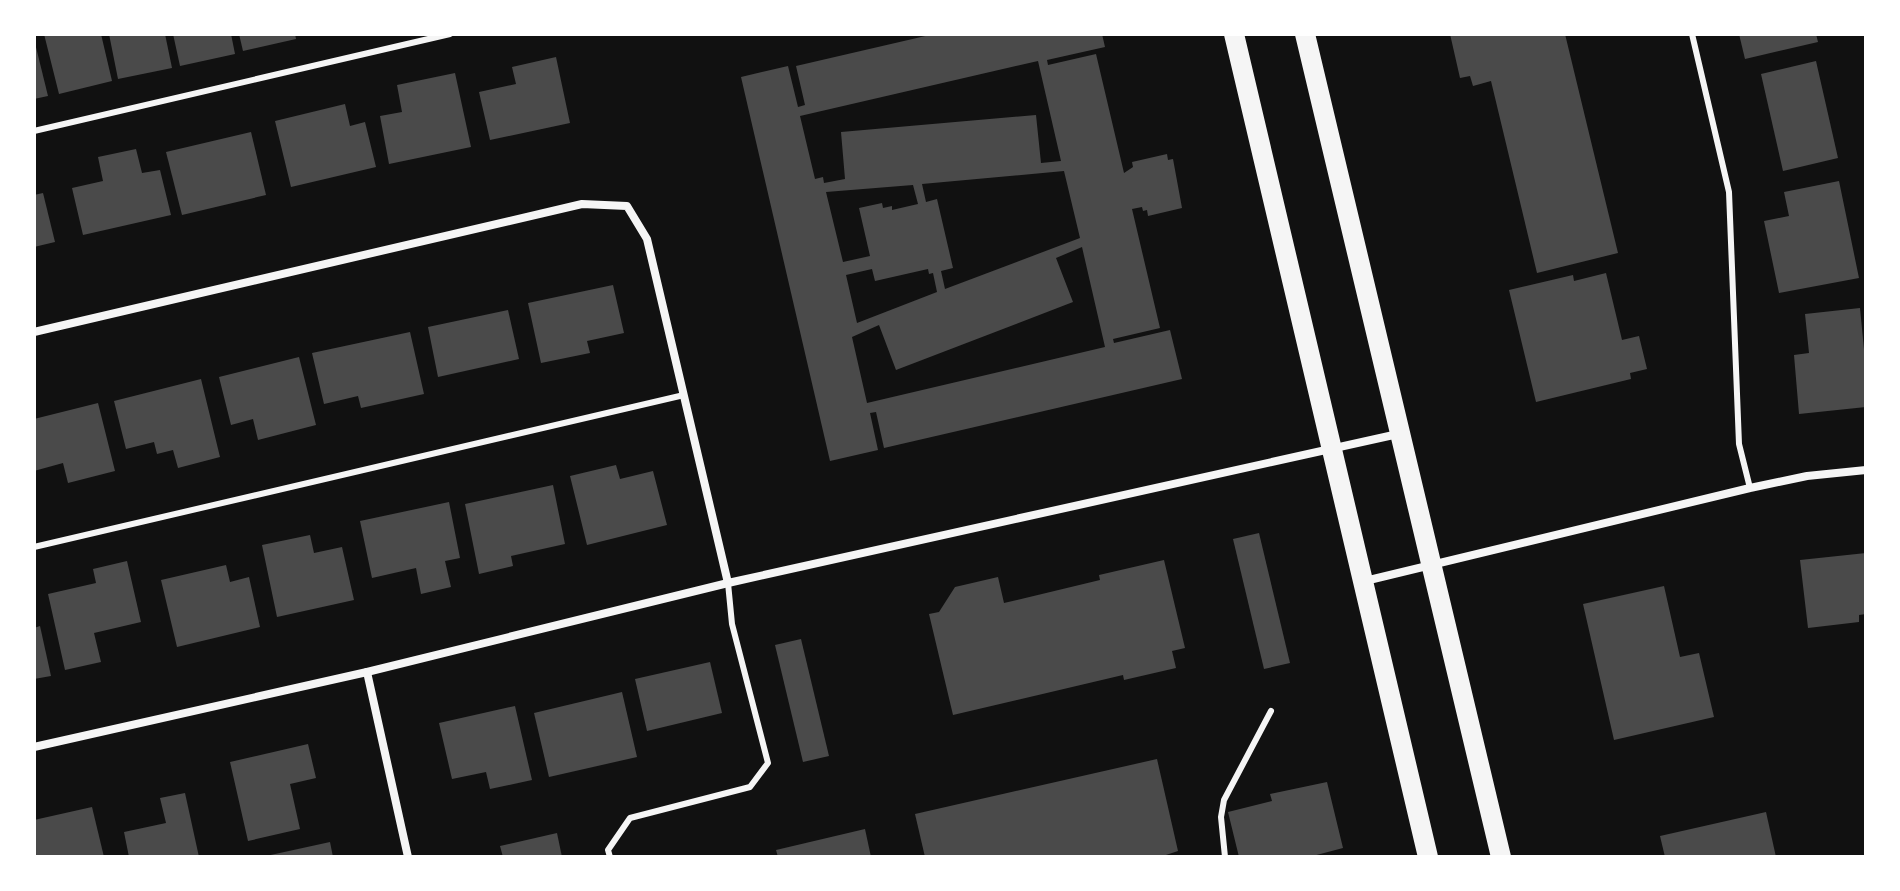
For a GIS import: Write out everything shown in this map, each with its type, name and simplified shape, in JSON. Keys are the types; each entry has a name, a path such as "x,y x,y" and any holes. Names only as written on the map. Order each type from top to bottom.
{"main road":[{"path":"1234,34 1428,857"},
{"path":"1305,34 1501,857"}],"street":[{"path":"34,332 582,204 627,206 647,239 728,583"},
{"path":"34,747 367,672 728,583 1399,433"},
{"path":"1365,581 1750,488 1807,476 1866,470"},
{"path":"367,672 408,857"}],"lane":[{"path":"34,131 450,34"},
{"path":"1692,34 1729,192 1739,444 1750,488"},
{"path":"34,547 684,395"},
{"path":"610,857 608,850 630,818 750,787 768,763 732,624 728,583"},
{"path":"1225,857 1221,817 1224,800 1271,711"}],"building":[{"path":"44,34 101,34 112,81 59,94"},
{"path":"109,34 165,34 172,68 118,79"},
{"path":"173,34 231,34 235,54 180,66"},
{"path":"239,34 295,34 296,39 243,51"},
{"path":"934,34 1102,34 1105,47 1047,60 1048,65 1096,54 1124,173 1133,167 1132,162 1167,154 1168,160 1173,159 1182,208 1148,216 1147,210 1143,211 1142,207 1132,209 1160,328 1113,339 1114,343 1170,330 1182,379 884,448 876,412 870,413 878,450 830,461 741,77 788,66 798,107 805,105 796,66","holes":["1038,61 1061,161 1041,163 1036,115 841,132 845,179 824,183 823,177 815,179 800,116","1064,171 1080,238 945,289 941,271 953,268 937,199 926,202 922,184","913,185 918,204 892,210 892,206 883,208 882,203 859,208 870,256 843,262 826,192","1082,247 1105,347 867,403 852,337 879,325 896,370 1073,302 1056,258","872,269 875,281 928,269 929,274 933,273 937,292 857,323 846,275"]},
{"path":"1450,34 1565,34 1618,253 1537,273 1491,81 1473,86 1470,76 1460,78"},
{"path":"1739,34 1816,34 1818,42 1745,59"},
{"path":"34,39 48,96 34,99"},
{"path":"556,57 570,123 490,140 479,92 516,84 512,67"},
{"path":"1816,61 1838,158 1783,171 1761,74"},
{"path":"455,73 471,147 389,164 380,116 402,112 397,85"},
{"path":"345,104 350,126 365,122 376,167 291,187 275,121"},
{"path":"251,132 266,195 182,215 166,152"},
{"path":"136,149 142,173 160,170 171,215 83,235 72,188 103,181 98,157"},
{"path":"1839,181 1859,278 1779,293 1764,221 1789,216 1784,192"},
{"path":"43,193 55,242 34,247 34,195"},
{"path":"1606,273 1622,340 1639,336 1647,369 1630,373 1631,379 1536,402 1509,290 1573,275 1574,281"},
{"path":"613,285 624,333 587,341 590,353 541,363 528,303"},
{"path":"1860,308 1866,407 1799,414 1794,355 1809,353 1805,314"},
{"path":"508,310 519,359 438,377 428,327"},
{"path":"410,332 424,394 361,408 358,396 324,404 312,353"},
{"path":"299,357 316,425 258,440 253,419 231,425 219,377"},
{"path":"201,379 220,457 178,468 173,450 157,454 154,442 126,449 114,401"},
{"path":"98,403 115,471 68,483 63,463 34,471 34,419"},
{"path":"616,465 620,479 653,471 667,525 587,545 570,476"},
{"path":"553,485 565,544 511,556 513,566 479,574 465,504"},
{"path":"449,502 460,558 445,561 451,587 421,594 416,568 372,578 360,521"},
{"path":"1259,533 1290,663 1264,669 1233,539"},
{"path":"310,535 314,553 342,547 354,600 277,617 262,545"},
{"path":"1866,553 1866,614 1859,615 1859,622 1808,628 1800,560"},
{"path":"1164,560 1185,648 1172,651 1176,668 1124,680 1123,675 953,715 929,614 939,612 955,587 998,577 1004,603 1100,580 1099,575"},
{"path":"127,561 141,622 94,633 101,662 65,670 48,594 96,583 93,569"},
{"path":"226,565 230,582 249,577 260,627 177,647 161,580"},
{"path":"1664,586 1680,657 1699,653 1714,717 1614,740 1583,604"},
{"path":"40,626 51,676 34,679 34,628"},
{"path":"801,639 829,756 803,762 775,645"},
{"path":"710,662 722,713 647,731 635,679"},
{"path":"622,692 637,757 549,777 534,713"},
{"path":"515,706 532,780 490,789 486,772 452,779 439,723"},
{"path":"308,744 316,778 290,784 300,829 248,841 230,762"},
{"path":"1157,759 1178,851 1160,857 925,857 915,814"},
{"path":"1327,782 1343,848 1309,857 1239,857 1228,812 1272,801 1270,794"},
{"path":"185,793 199,857 129,857 124,832 166,823 160,798"},
{"path":"92,807 104,857 34,857 34,820"},
{"path":"1766,812 1776,857 1665,857 1660,836"},
{"path":"865,829 871,857 778,857 776,850"},
{"path":"557,833 562,857 503,857 500,846"},
{"path":"330,842 333,857 266,857 266,856"}]}
